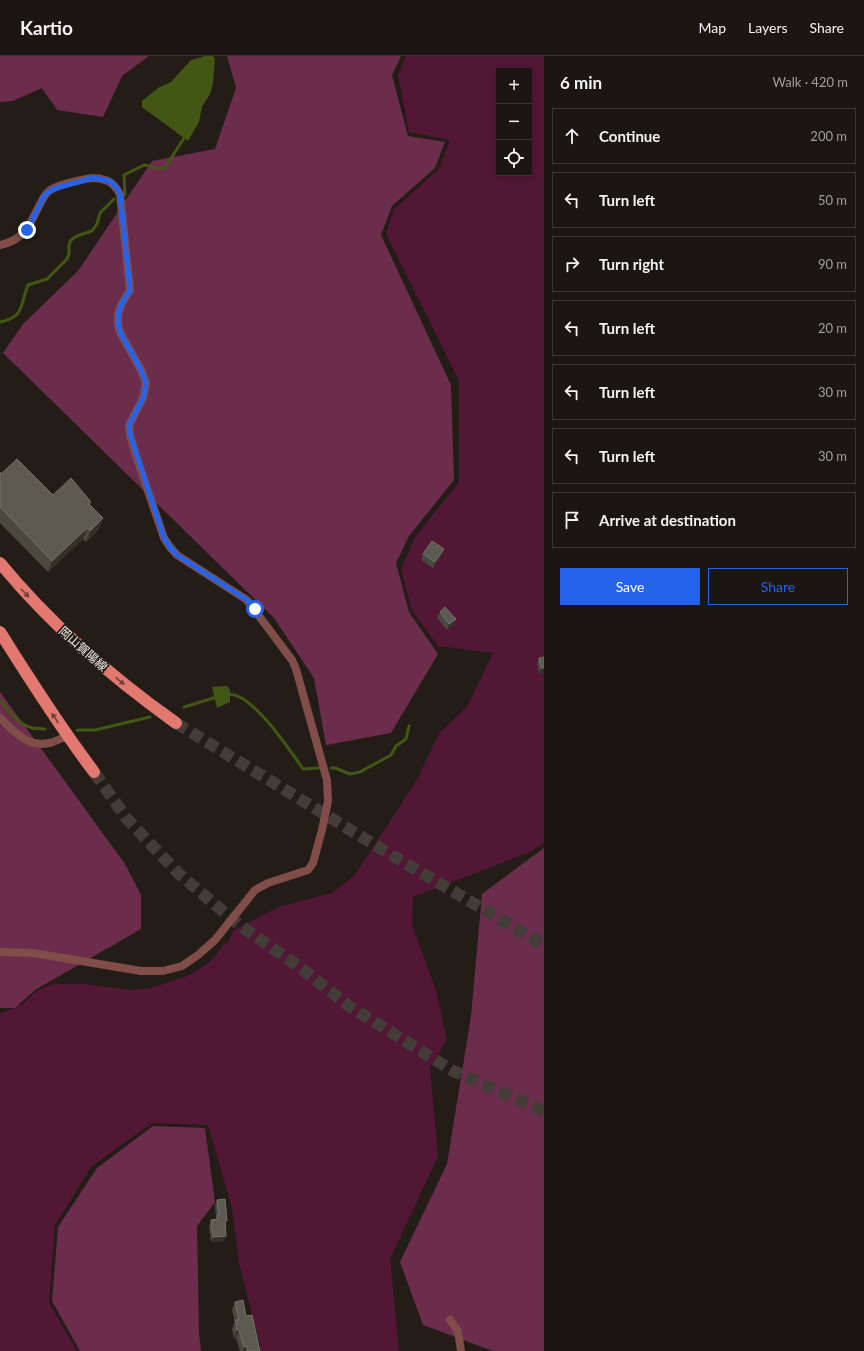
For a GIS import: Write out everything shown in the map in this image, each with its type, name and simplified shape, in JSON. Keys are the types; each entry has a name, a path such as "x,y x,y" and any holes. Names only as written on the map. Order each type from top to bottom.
{"main road":[{"name":"岡山賀陽線","path":"1,564 17,584 62,631 120,681 176,723"},
{"path":"0,632 67,736 94,772"}],"street":[{"path":"0,245 10,243 20,237 27,230 44,196 53,189 92,178 110,181 116,187 120,194 130,290 121,305 118,315 118,324 120,332 141,370 146,383 143,398 129,425 130,434 164,538 177,555 247,600 292,660 296,669 323,762 327,780 328,801 313,863 308,870 268,883 256,890 215,940 198,955 182,966 163,970 141,971 33,953 0,952"},
{"path":"0,718 21,738 30,742 41,744 50,743 67,736"},
{"path":"450,1320 458,1332 461,1351"}],"shaded area":[{"path":"0,56 149,56 122,76 103,117 57,110 42,88 13,101 0,102"},
{"path":"205,56 213,56 215,59 213,84 210,94 202,107 199,122 188,141 142,107 142,101 158,88 171,82 191,60"},
{"path":"227,56 401,56 392,75 408,136 445,142 435,168 392,206 381,235 451,385 454,480 409,536 396,563 409,612 438,654 391,733 326,745 314,678 274,618 3,353 23,324 78,271 152,161 215,149 236,88"},
{"path":"406,56 544,56 544,843 530,852 413,897 412,925 436,990 447,1040 430,1067 438,1156 390,1259 399,1351 261,1351 239,1263 232,1208 208,1125 152,1123 91,1167 55,1225 49,1303 77,1351 0,1351 0,1014 23,1004 37,991 52,984 85,984 131,990 151,988 190,975 211,961 225,943 227,944 234,930 281,906 332,893 355,875 418,778 439,733 467,707 493,653 438,646 412,611 401,569 415,537 459,482 459,381 386,234 394,209 439,169 450,140 409,132 398,75"},
{"path":"227,686 230,690 230,702 217,708 212,687"},
{"path":"0,692 125,864 141,895 141,929 35,990 15,1008 0,1008"},
{"path":"544,848 544,1351 493,1351 423,1325 400,1262 447,1164 471,1016 482,894"},
{"path":"153,1126 205,1128 215,1202 197,1226 199,1333 201,1351 80,1351 52,1301 58,1227 97,1168"}],"building":[{"path":"17,459 53,495 71,478 91,502 89,504 103,518 90,531 87,528 52,561 0,507 0,472 1,474"},
{"path":"432,541 444,549 435,562 423,554"},
{"path":"445,607 456,619 449,624 440,612"},
{"path":"544,657 544,668 541,668 539,658"},
{"path":"225,1199 227,1221 225,1221 226,1236 213,1237 211,1220 218,1219 217,1215 219,1215 217,1200"},
{"path":"243,1300 246,1316 252,1315 260,1351 248,1351 247,1346 244,1347 239,1330 237,1330 235,1320 239,1320 235,1302"}],"waterway":[{"path":"125,195 124,175 144,165 164,169 186,135"},
{"path":"0,322 8,320 18,313 28,285 47,279 67,259 71,240 77,236 92,231 97,224 100,213 114,199"},
{"path":"227,695 236,695 258,711 269,723 303,769 319,768"},
{"path":"184,707 217,697"},
{"path":"0,701 14,717 23,724 32,728 45,729"},
{"path":"77,730 95,730 150,717"},
{"path":"331,768 335,768 350,774 360,772 391,755 396,746 406,739 409,726"}],"tunnel":[{"path":"176,723 383,850 544,945"},
{"path":"94,772 127,819 179,874 238,924 297,965 349,1006 453,1071 544,1111"}],"route":[{"path":"27,230 44,196 53,189 92,178 110,181 116,187 120,194 130,283 130,290 121,305 118,315 118,324 120,332 141,370 146,383 146,390 143,398 129,425 135,453 164,538 170,547 177,555 247,600 255,609"}]}
